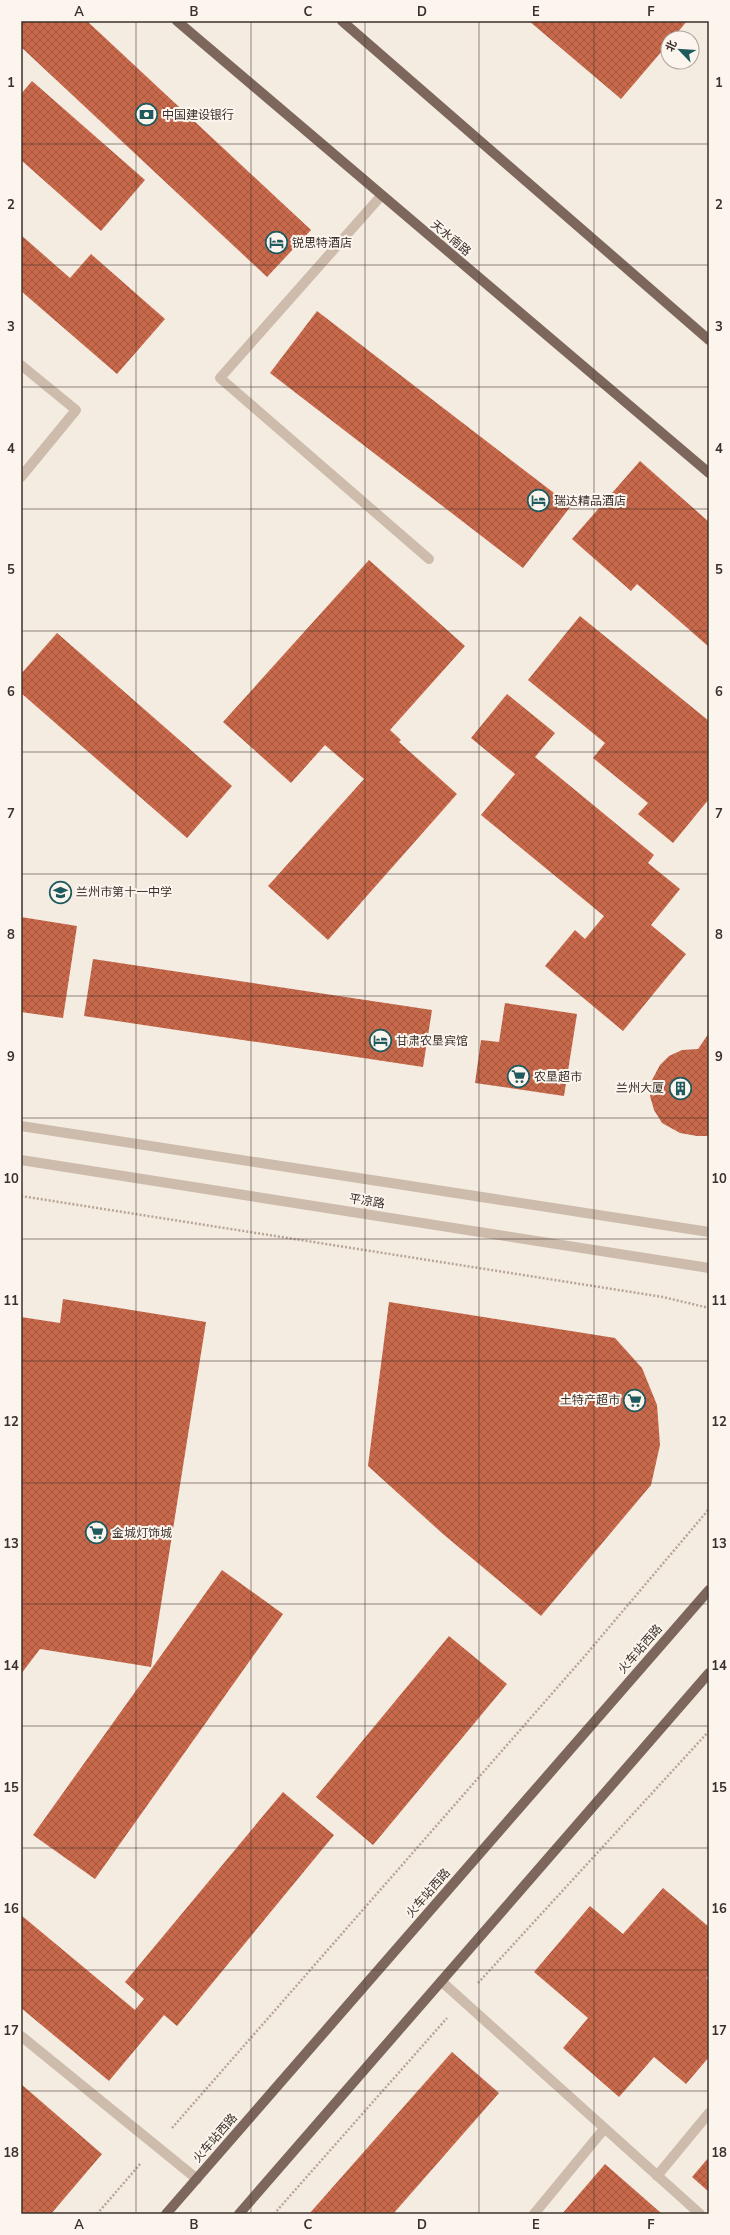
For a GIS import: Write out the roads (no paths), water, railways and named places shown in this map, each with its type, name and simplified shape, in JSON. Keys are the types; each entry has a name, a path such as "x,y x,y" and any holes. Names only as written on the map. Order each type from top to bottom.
{"main road":[{"name":"天水南路","path":"177,21 381,196 709,473"},
{"path":"342,21 709,340"},
{"name":"火车站西路","path":"166,2214 709,1590"},
{"path":"239,2214 709,1673"}],"street":[{"path":"381,196 220,378 429,559"},
{"path":"21,365 76,410 21,477"},
{"name":"平凉路","path":"21,1126 709,1232"},
{"name":"平凉路","path":"21,1160 709,1268"},
{"path":"441,1981 700,2214"},
{"path":"21,2036 197,2179"},
{"path":"657,2176 709,2114"},
{"path":"534,2214 604,2128"}],"place":[{"name":"中国建设银行","path":"147,115"},
{"name":"锐思特酒店","path":"277,243"},
{"name":"瑞达精品酒店","path":"538,501"},
{"name":"兰州市第十一中学","path":"61,892"},
{"name":"甘肃农垦宾馆","path":"381,1041"},
{"name":"农垦超市","path":"519,1077"},
{"name":"兰州大厦","path":"680,1088"},
{"name":"土特产超市","path":"635,1400"},
{"name":"金城灯饰城","path":"97,1533"}]}
